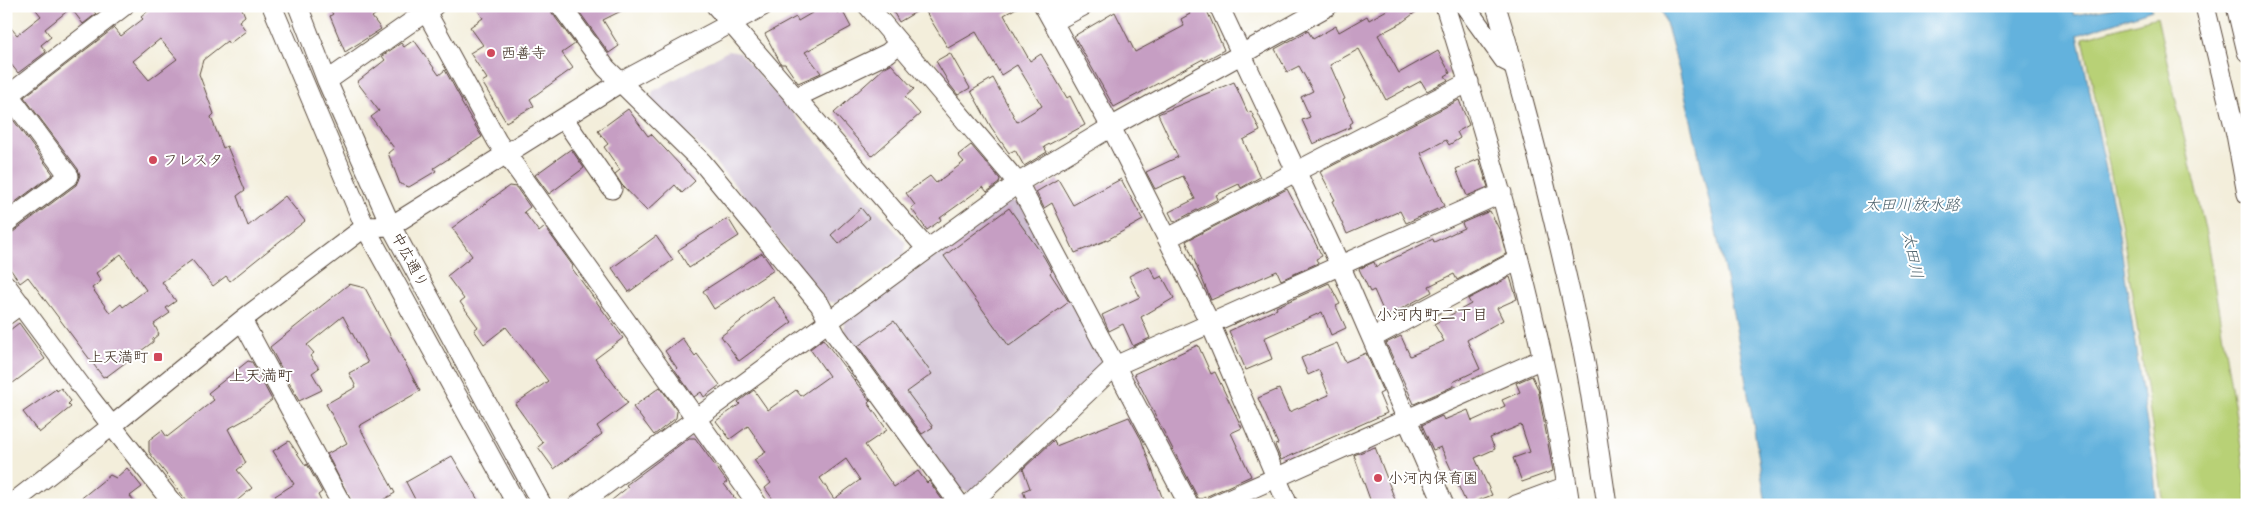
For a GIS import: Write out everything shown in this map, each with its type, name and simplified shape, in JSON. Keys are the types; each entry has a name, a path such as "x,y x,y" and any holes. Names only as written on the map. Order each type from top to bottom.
{"street":[{"path":"6,223 69,176 8,96 124,6"},
{"path":"272,6 364,227 517,505"},
{"name":"中広通り","path":"298,6 327,81 391,226 542,505"},
{"path":"561,6 606,68 702,162 820,305 836,335 960,505"},
{"path":"716,6 927,249"},
{"path":"10,505 242,320 364,227 391,226 564,119 620,82 763,6"},
{"path":"868,6 1018,183 1188,505"},
{"path":"1083,6 1048,14 1111,127 1210,323 1288,505"},
{"path":"1219,6 1340,266 1444,505"},
{"path":"578,505 828,320 1018,183 1111,127 1242,56 1328,6"},
{"path":"1445,6 1502,193 1542,358 1568,496 1516,505"},
{"path":"1465,6 1504,60 1514,65"},
{"path":"1496,6 1514,65 1542,174 1583,353 1607,505"},
{"path":"2205,6 2236,134 2247,194"},
{"path":"2236,6 2247,52"},
{"path":"327,81 428,8 497,141 758,505"},
{"path":"795,98 888,53 899,43"},
{"path":"1168,238 1469,82"},
{"path":"564,119 612,189"},
{"path":"969,505 1115,366 1502,193"},
{"path":"1372,338 1518,260"},
{"path":"6,285 13,310 112,425 174,505"},
{"path":"242,320 342,505"},
{"path":"1215,505 1408,420 1542,358"}],"shaded area":[{"path":"728,51 740,53 906,243 905,253 836,303 826,301 748,200 705,151 651,100 653,91"},
{"path":"1011,201 1021,203 1102,356 1101,365 971,492 961,490 844,331 845,321"}],"green space":[{"path":"2157,17 2206,234 2242,453 2247,505 2164,505 2122,228 2083,38"}],"water":[{"name":"太田川放水路","path":"1661,6 2071,6 2074,15 2124,6 2151,6 2152,10 2078,35 2118,227 2154,472 2157,505 1766,505 1723,263 1685,94"}],"building":[{"path":"33,6 90,6 96,14 83,24 71,8 45,29 51,37 41,45 46,52 18,73 6,58 6,22 17,35 41,16"},
{"path":"154,6 241,6 245,16 239,21 246,31 229,44 227,41 203,60 199,74 214,114 211,117 223,148 227,146 245,190 237,196 248,226 285,196 305,221 230,281 226,276 213,286 192,260 162,282 176,301 166,308 170,313 154,324 159,334 153,339 153,342 106,377 103,377 28,277 20,283 6,263 6,234 13,232 76,185 80,175 78,169 24,97 114,28 121,36 143,19 141,17","holes":["160,39 177,59 149,80 133,61","121,254 146,290 123,307 121,304 110,313 92,288 101,281 96,273"]},
{"path":"327,6 387,6 372,17 381,29 345,52 330,16 333,14"},
{"path":"475,6 550,6 552,13 575,44 562,53 573,68 530,99 534,106 506,122 482,82 487,79 470,53 483,45 470,27 483,18"},
{"path":"575,6 631,6 603,20 619,46 609,53"},
{"path":"824,6 835,6 838,13 842,10 851,27 805,52 821,73 798,83 785,64 781,64 765,34 796,17 798,21"},
{"path":"890,6 926,6 899,22"},
{"path":"936,6 1020,6 1004,15 1030,61 1041,54 1067,98 1070,96 1085,125 1044,147 1047,152 1024,166 1015,150 1009,153 991,127 971,91 993,78 1017,122 1042,106 1017,65 1001,75 976,32 948,48 926,12"},
{"path":"1186,6 1205,6 1224,50 1204,61 1203,59 1114,107 1074,36 1115,12 1135,52 1184,26 1181,19 1190,14"},
{"path":"1394,6 1424,6 1401,23 1378,35 1399,73 1438,51 1450,73 1445,76 1448,80 1427,91 1421,81 1386,100 1359,49 1330,65 1353,122 1350,124 1351,127 1313,144 1302,120 1310,117 1301,97 1313,91 1299,66 1287,72 1275,49 1308,31 1313,39 1336,26 1339,32 1367,16 1369,20"},
{"path":"414,40 439,75 445,70 482,137 434,168 436,171 409,187 400,184 388,153 394,148 371,117 379,111 357,82 385,60 382,56 401,43 404,47"},
{"path":"950,53 970,88 958,95 936,61"},
{"path":"891,64 914,89 905,97 920,114 872,156 834,113 885,67"},
{"path":"1234,82 1248,113 1251,111 1260,131 1243,140 1260,177 1241,188 1239,184 1216,195 1218,199 1174,222 1169,212 1195,199 1183,176 1155,189 1146,172 1178,157 1158,114"},
{"path":"1459,100 1469,125 1457,132 1460,138 1449,145 1446,140 1421,153 1444,206 1406,223 1400,211 1347,234 1332,201 1335,200 1320,172"},
{"path":"628,109 648,136 651,134 695,181 682,193 675,185 647,211 622,185 615,174 620,170 604,147 608,144 598,131"},
{"path":"6,110 53,174 6,209"},
{"path":"971,145 1000,179 999,183 987,192 983,187 940,218 941,220 927,230 911,208 915,205 906,193 930,176 936,183 964,162 958,155"},
{"path":"571,149 584,168 549,194 535,175"},
{"path":"1479,159 1488,187 1467,196 1456,169"},
{"path":"1058,179 1073,205 1121,179 1143,220 1107,240 1075,253 1052,203 1044,208 1036,192"},
{"path":"509,186 516,187 530,207 524,212 539,232 545,227 573,266 571,267 623,338 595,359 628,403 597,426 602,434 554,469 538,447 543,443 515,404 548,381 506,327 484,344 474,330 478,327 460,302 464,299 447,276 472,256 452,228"},
{"path":"1287,189 1322,256 1316,259 1318,263 1281,280 1277,271 1211,300 1186,241"},
{"path":"861,208 869,218 839,244 831,235"},
{"path":"1009,208 1044,257 1052,271 1050,273 1069,302 1009,346 944,256"},
{"path":"1490,211 1500,231 1506,254 1457,280 1454,274 1429,286 1432,292 1386,317 1374,290 1370,292 1359,269 1374,262 1376,267 1433,239 1434,242 1464,228 1462,223"},
{"path":"728,218 739,236 689,268 678,250"},
{"path":"656,236 673,260 629,292 612,268"},
{"path":"762,253 774,270 714,309 703,291"},
{"path":"1149,266 1156,279 1162,276 1174,298 1141,317 1150,338 1133,346 1123,324 1109,331 1102,315 1140,297 1129,276"},
{"path":"1510,277 1517,299 1497,308 1503,320 1467,340 1480,369 1453,382 1454,386 1414,404 1386,343 1401,336 1410,356 1444,341 1434,324 1471,304 1468,299"},
{"path":"1329,283 1340,304 1336,306 1346,328 1331,335 1322,312 1264,338 1272,359 1246,370 1229,331"},
{"path":"349,284 365,288 420,391 359,426 395,493 374,505 353,505 327,454 347,443 326,404 356,387 349,373 368,363 343,316 307,345 314,353 310,356 319,368 312,373 322,390 299,401 270,347"},
{"path":"773,297 792,322 739,361 721,336"},
{"path":"894,321 932,374 907,392 933,427 922,434 858,346"},
{"path":"19,323 45,359 13,383 6,374 6,333"},
{"path":"682,338 695,356 697,354 720,385 704,397 701,392 694,397 675,370 677,368 665,351"},
{"path":"823,339 870,401 868,403 887,430 865,445 894,487 918,471 927,483 929,481 946,505 777,505 765,488 771,483 754,460 766,452 748,426 730,439 716,421 740,404 738,402 754,390 768,410 796,390 801,396 829,376 810,349","holes":["846,459 860,480 834,499 820,478"]},
{"path":"1337,343 1345,362 1366,353 1383,392 1379,394 1387,413 1281,460 1275,445 1278,444 1258,398 1279,389 1289,412 1329,395 1319,370 1308,375 1301,358"},
{"path":"1198,345 1211,374 1215,372 1242,428 1231,433 1251,476 1201,499 1198,498 1134,374"},
{"path":"248,361 252,362 272,400 248,418 228,429 246,463 237,470 252,488 232,505 190,505 149,452 149,440 162,430 167,437 214,400 208,393"},
{"path":"1532,376 1538,389 1553,471 1522,482 1513,458 1530,452 1521,425 1490,438 1495,449 1475,458 1492,495 1467,505 1441,447 1433,450 1422,425 1442,416 1444,420 1468,410 1472,421 1505,406 1502,400 1520,392 1516,383"},
{"path":"660,387 677,411 676,418 654,435 633,407"},
{"path":"61,388 71,401 68,404 71,407 39,433 23,412 56,389 57,391"},
{"path":"1129,417 1141,439 1165,505 1028,505 1023,491 1030,488 1023,469 1054,440 1056,446"},
{"path":"689,438 695,438 727,482 724,484 740,505 606,505 628,487 626,485"},
{"path":"289,441 306,466 307,464 322,492 318,495 323,505 281,505 275,496 294,484 273,451"},
{"path":"1375,447 1397,505 1372,505 1354,455"},
{"path":"452,456 481,505 418,505 406,482"},
{"path":"127,468 142,487 130,496 137,505 73,505 110,475 116,478"}],"place":[{"name":"西善寺","path":"491,53"},
{"name":"フレスタ","path":"153,160"},
{"name":"上天満町","path":"158,357"},
{"name":"小河内保育園","path":"1378,478"}],"district":[{"name":"小河内町二丁目","path":"1432,314"},
{"name":"上天満町","path":"261,375"}],"water label":[{"name":"太田川","path":"1913,255"}]}
